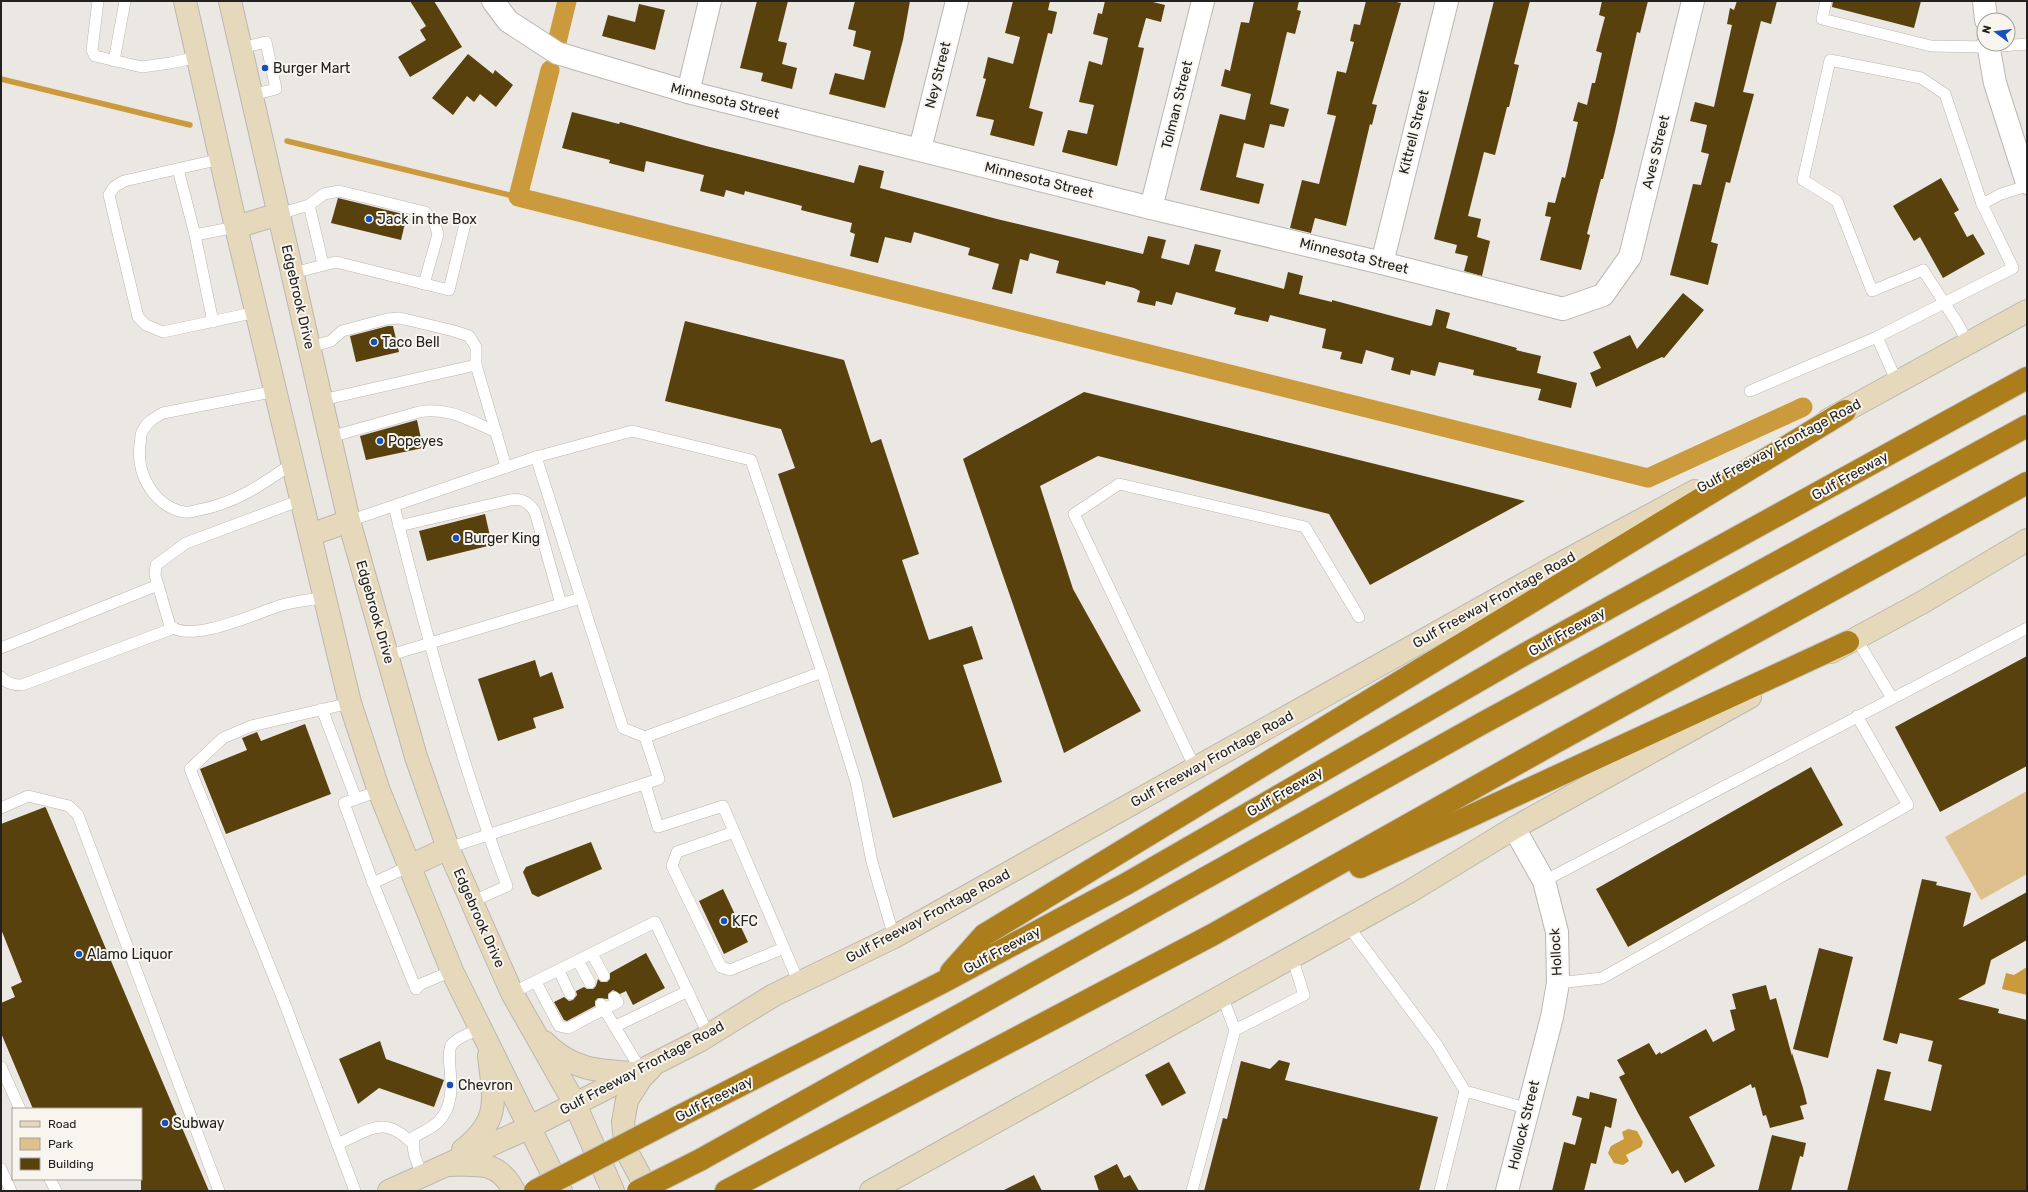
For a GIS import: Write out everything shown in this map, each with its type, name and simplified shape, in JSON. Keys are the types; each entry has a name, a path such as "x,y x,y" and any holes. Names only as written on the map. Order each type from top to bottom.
{"highway":[{"name":"Gulf Freeway","path":"535,1191 943,982 1126,884 1526,654 2027,378"},
{"path":"943,982 984,935 1845,411"},
{"path":"638,1191 700,1160 1481,724 2027,426"},
{"path":"726,1191 1212,935 1554,743 2027,483"},
{"path":"1212,935 1852,640"}],"main road":[{"path":"185,1 236,227 350,703 379,791 452,970 561,1191"},
{"name":"Edgebrook Drive","path":"230,1 349,521 416,757 448,848 512,993 575,1104 613,1191"},
{"path":"236,227 279,214"},
{"name":"Gulf Freeway Frontage Road","path":"389,1191 530,1127 708,1034 774,995 894,937 1556,566 1845,411 2027,311"},
{"path":"310,535 349,521"},
{"path":"871,1191 1409,892 1514,828 1923,602 2027,540"},
{"path":"410,866 448,848"},
{"path":"534,1032 557,1055 578,1066 606,1072 645,1068 641,1078 627,1100 623,1122 626,1150 648,1191"},
{"path":"445,1165 469,1145 486,1128 493,1108 492,1082 484,1035"},
{"path":"445,1165 480,1164 496,1169 508,1178 514,1191"}],"street":[{"name":"Minnesota Street","path":"493,1 508,21 557,54 688,92 1151,208 1382,262 1563,309 1603,295"},
{"path":"688,92 710,1"},
{"name":"Ney Street","path":"920,149 957,1"},
{"name":"Tolman Street","path":"1151,208 1203,1"},
{"name":"Kittrell Street","path":"1382,262 1447,1"},
{"name":"Aves Street","path":"1603,295 1630,257 1693,1"},
{"path":"1984,1 1985,12"},
{"path":"1989,52 1995,83 2027,183"},
{"name":"Hollock","path":"1514,828 1544,881 1557,932 1558,983 1552,1017 1541,1059"},
{"name":"Hollock Street","path":"1507,1191 1541,1059"}],"lane":[{"path":"98,1 92,50 95,56 142,67 198,57"},
{"path":"114,60 125,1"},
{"path":"1826,1 1822,19 1932,46 1976,45"},
{"path":"2016,44 2027,44"},
{"path":"1750,391 1877,337 1944,303 2013,268 1982,204 1945,94 1921,78 1830,60 1803,180 1837,201 1872,291 1922,270 1944,303 1968,344"},
{"path":"221,158 124,181 114,187 109,195 138,317 146,326 164,332 257,312"},
{"path":"178,168 195,235 213,322"},
{"path":"1982,204 2001,194 2027,186"},
{"path":"279,214 309,204 324,194 340,191 425,212 430,216 437,227 438,234 424,284"},
{"path":"309,204 323,264"},
{"path":"293,272 336,262 449,290 465,224"},
{"path":"195,235 236,227"},
{"path":"310,347 331,341 342,331 387,319 400,318 469,336 476,347 476,365 506,467"},
{"path":"1877,337 1898,382"},
{"path":"322,400 476,365"},
{"path":"276,391 163,413 151,420 142,431 138,458 142,473 154,495 168,507 185,512 215,507 247,494 292,463"},
{"path":"330,437 434,409 447,412 496,432"},
{"path":"349,521 536,457 632,432 751,460 822,672 856,782 872,862 894,937"},
{"path":"536,457 623,728 645,737 822,672"},
{"path":"1195,768 1074,514 1119,484 1305,527 1359,617"},
{"path":"399,526 517,499 527,502 534,512 561,604"},
{"path":"174,628 170,626 155,575 156,566 186,543 301,500"},
{"path":"394,506 429,643 488,835 507,886 472,902"},
{"path":"1,648 158,585"},
{"path":"1,677 4,680 16,685 22,685 174,628 198,630 223,626 283,605 325,597"},
{"path":"387,656 581,598"},
{"path":"1544,881 2027,628"},
{"path":"1852,640 1892,698"},
{"path":"350,703 244,729 223,738 190,769 286,1007 355,1191"},
{"path":"322,709 356,799"},
{"path":"1558,983 1602,978 1908,805 1857,716"},
{"path":"448,848 659,779 645,737"},
{"path":"645,784 658,827 723,806 799,983"},
{"path":"379,791 344,804 373,883 416,989 421,984 452,970"},
{"path":"1,808 28,796 69,806 78,815 218,1191"},
{"path":"734,832 677,852 672,866 721,967 730,970 784,948"},
{"path":"373,883 410,866"},
{"path":"512,993 655,922 708,1034"},
{"path":"1348,926 1437,1044 1465,1091 1529,1109"},
{"path":"592,954 604,976"},
{"path":"1235,1030 1304,995 1292,957"},
{"path":"578,961 590,984"},
{"path":"559,971 570,994"},
{"path":"536,982 559,1026 568,1028 582,1017 602,1006 618,1002 614,996"},
{"path":"616,1026 688,991"},
{"path":"1192,1191 1235,1030 1222,996"},
{"path":"602,1006 645,1068"},
{"path":"422,1175 413,1154 412,1144 414,1137 438,1122 447,1109 452,1091 449,1054 451,1046 454,1042 484,1035"},
{"path":"1,1067 20,1108"},
{"path":"1440,1191 1465,1091"},
{"path":"337,1144 378,1126 390,1127 401,1132 412,1144"},
{"path":"1,1169 11,1191"},
{"path":"50,1180 56,1191"}],"green space":[{"path":"2027,791 2027,874 1981,900 1945,837"}],"shaded area":[{"path":"2027,967 2027,995 2002,989 2006,973 2014,975"},
{"path":"1628,1129 1637,1131 1643,1142 1641,1147 1626,1155 1629,1161 1623,1165 1614,1163 1608,1153 1611,1146 1624,1139 1622,1132"}],"building":[{"path":"410,1 434,1 462,47 410,77 398,57 426,40 420,30 426,26"},
{"path":"757,1 788,1 778,41 787,43 782,64 797,68 792,89 761,81 763,73 740,68"},
{"path":"855,1 910,1 903,40 885,108 829,94 835,73 864,80 871,51 853,46 856,31 848,29"},
{"path":"1013,1 1050,1 1048,10 1057,12 1052,34 1048,33 1029,108 1043,112 1034,146 990,135 994,120 976,116 986,79 983,78 988,57 1013,64 1020,37 1005,33"},
{"path":"1105,1 1149,1 1165,5 1161,22 1146,18 1138,47 1144,48 1117,166 1062,152 1068,130 1087,134 1094,105 1079,102 1089,61 1102,65 1108,38 1093,34 1098,13 1102,14"},
{"path":"1254,1 1299,1 1297,10 1301,11 1295,34 1287,32 1270,104 1289,109 1284,127 1270,124 1264,148 1244,143 1236,177 1264,184 1259,204 1200,190 1220,114 1245,120 1251,94 1221,86 1225,69 1230,71 1241,22 1249,23"},
{"path":"1366,1 1392,1 1401,3 1372,104 1377,105 1372,125 1370,124 1346,226 1315,218 1311,233 1290,228 1302,180 1319,184 1336,116 1327,114 1337,71 1346,73 1354,42 1350,41 1354,24 1360,25"},
{"path":"1494,1 1530,1 1514,64 1519,65 1509,107 1507,107 1495,155 1484,152 1468,216 1481,219 1477,237 1490,241 1482,276 1464,271 1468,256 1455,253 1457,245 1434,239"},
{"path":"1602,1 1648,1 1640,33 1637,32 1615,131 1587,234 1590,235 1581,270 1540,260 1551,217 1545,216 1548,202 1555,203 1562,177 1565,178 1578,122 1573,121 1578,102 1587,105 1592,83 1595,83 1602,53 1596,51 1605,17 1599,15"},
{"path":"1737,1 1777,1 1771,24 1761,21 1743,92 1754,94 1730,183 1726,182 1711,242 1718,244 1708,285 1670,275 1693,184 1701,185 1709,154 1701,152 1707,125 1690,121 1695,102 1714,107 1732,25 1727,24 1730,8 1734,10"},
{"path":"1833,1 1921,1 1914,28 1832,7"},
{"path":"639,4 665,10 655,50 602,36 608,15 635,22"},
{"path":"468,54 493,74 495,70 513,85 496,107 480,94 474,102 467,96 453,115 432,98"},
{"path":"572,112 619,124 620,122 706,146 854,183 859,165 884,171 880,188 997,219 1143,254 1148,236 1166,240 1161,258 1189,265 1195,244 1221,250 1215,271 1284,289 1288,272 1303,276 1299,294 1332,302 1332,300 1430,326 1432,325 1436,309 1450,313 1446,328 1517,348 1516,350 1541,356 1537,373 1577,383 1571,408 1538,400 1541,389 1473,375 1474,370 1439,362 1435,376 1411,370 1410,375 1391,370 1394,358 1366,350 1362,364 1340,359 1342,352 1322,348 1326,329 1270,315 1268,322 1234,314 1236,308 1176,292 1172,305 1156,301 1155,306 1137,302 1140,291 1134,288 1106,281 1105,285 1056,273 1059,261 1030,253 1028,261 1020,259 1012,294 992,289 999,264 968,255 970,248 914,232 911,243 885,237 878,263 850,256 855,234 850,232 852,223 801,210 802,206 745,191 744,195 726,190 724,197 700,191 704,175 646,161 644,172 609,163 610,160 562,148"},
{"path":"1941,178 1959,210 1954,213 1967,237 1973,234 1985,254 1943,278 1920,237 1914,241 1893,206"},
{"name":"Jack in the Box","path":"338,198 407,215 401,240 331,223"},
{"path":"1683,293 1704,310 1664,358 1662,357 1596,387 1590,373 1601,368 1593,352 1630,335 1637,349"},
{"path":"685,321 844,360 871,443 881,439 919,554 902,560 929,640 972,626 983,659 963,665 1002,782 893,818 778,474 795,468 781,429 665,401"},
{"name":"Taco Bell","path":"393,326 399,352 356,362 350,336"},
{"path":"1084,392 1525,501 1370,585 1329,514 1098,456 1040,486 1073,589 1141,711 1064,753 963,459"},
{"path":"417,420 423,448 366,460 360,436"},
{"name":"Burger King","path":"485,514 492,545 427,561 419,531"},
{"path":"2027,656 2027,766 1940,812 1895,727"},
{"path":"535,660 540,677 552,672 564,708 533,718 536,728 498,741 478,679"},
{"path":"305,724 331,794 226,834 200,769 247,750 242,738 257,732 261,741"},
{"path":"1811,767 1843,825 1628,947 1596,889"},
{"path":"45,807 46,808 209,1191 141,1191 142,1108 33,1108 1,1033 1,1003 15,997 11,987 22,982 1,929 1,824"},
{"path":"591,842 602,869 538,897 532,894 523,872 526,867"},
{"path":"1922,879 1937,882 1936,885 1971,893 1963,927 2027,892 2027,940 1991,960 1985,984 1958,999 1999,1009 1998,1013 2027,1020 2027,1191 1847,1191 1877,1069 1891,1072 1884,1100 1931,1111 1942,1065 1928,1061 1933,1041 1900,1033 1897,1044 1883,1040"},
{"name":"KFC","path":"723,889 748,942 724,954 699,901"},
{"path":"1819,948 1853,957 1828,1058 1793,1049"},
{"path":"646,953 665,988 633,1005 626,991 620,994 613,990 608,994 608,999 598,998 595,1001 595,1006 567,1021 564,1020 554,1002 564,997 569,1001 573,1000 577,995 576,991 584,987 587,989 593,989 596,986 598,979 601,982 607,982 610,979 610,973"},
{"path":"1766,985 1770,1000 1776,998 1792,1056 1792,1053 1803,1088 1807,1104 1800,1106 1804,1119 1770,1128 1766,1115 1763,1116 1755,1087 1752,1088 1751,1084 1689,1117 1715,1166 1685,1183 1678,1170 1672,1174 1638,1113 1619,1077 1625,1074 1617,1060 1649,1043 1656,1055 1660,1052 1661,1054 1706,1029 1713,1042 1735,1030 1730,1010 1736,1009 1732,994"},
{"path":"380,1041 386,1059 444,1080 434,1107 379,1088 358,1104 339,1059"},
{"path":"1279,1060 1290,1063 1285,1080 1438,1117 1419,1191 1204,1191 1223,1118 1227,1119 1241,1061 1270,1069"},
{"path":"1169,1062 1186,1093 1162,1106 1145,1075"},
{"path":"1590,1092 1617,1099 1611,1128 1605,1126 1596,1164 1591,1163 1584,1191 1552,1191 1564,1142 1575,1145 1582,1118 1572,1115 1577,1096 1589,1099"},
{"path":"1772,1135 1806,1143 1803,1157 1800,1156 1791,1191 1758,1191"},
{"path":"1117,1164 1124,1178 1130,1175 1139,1191 1099,1191 1094,1176"},
{"path":"1034,1175 1042,1191 1002,1191"}],"waterway":[{"path":"557,42 567,1"},
{"path":"550,70 518,197 1648,478 1803,407"},
{"path":"1,79 190,125"},
{"path":"287,141 518,197"}],"place":[{"name":"Burger Mart","path":"265,68"},
{"name":"Jack in the Box","path":"369,219"},
{"name":"Taco Bell","path":"374,342"},
{"name":"Popeyes","path":"380,441"},
{"name":"Burger King","path":"456,538"},
{"name":"KFC","path":"724,921"},
{"name":"Alamo Liquor","path":"79,954"},
{"name":"Chevron","path":"450,1085"},
{"name":"Subway","path":"165,1123"}]}
